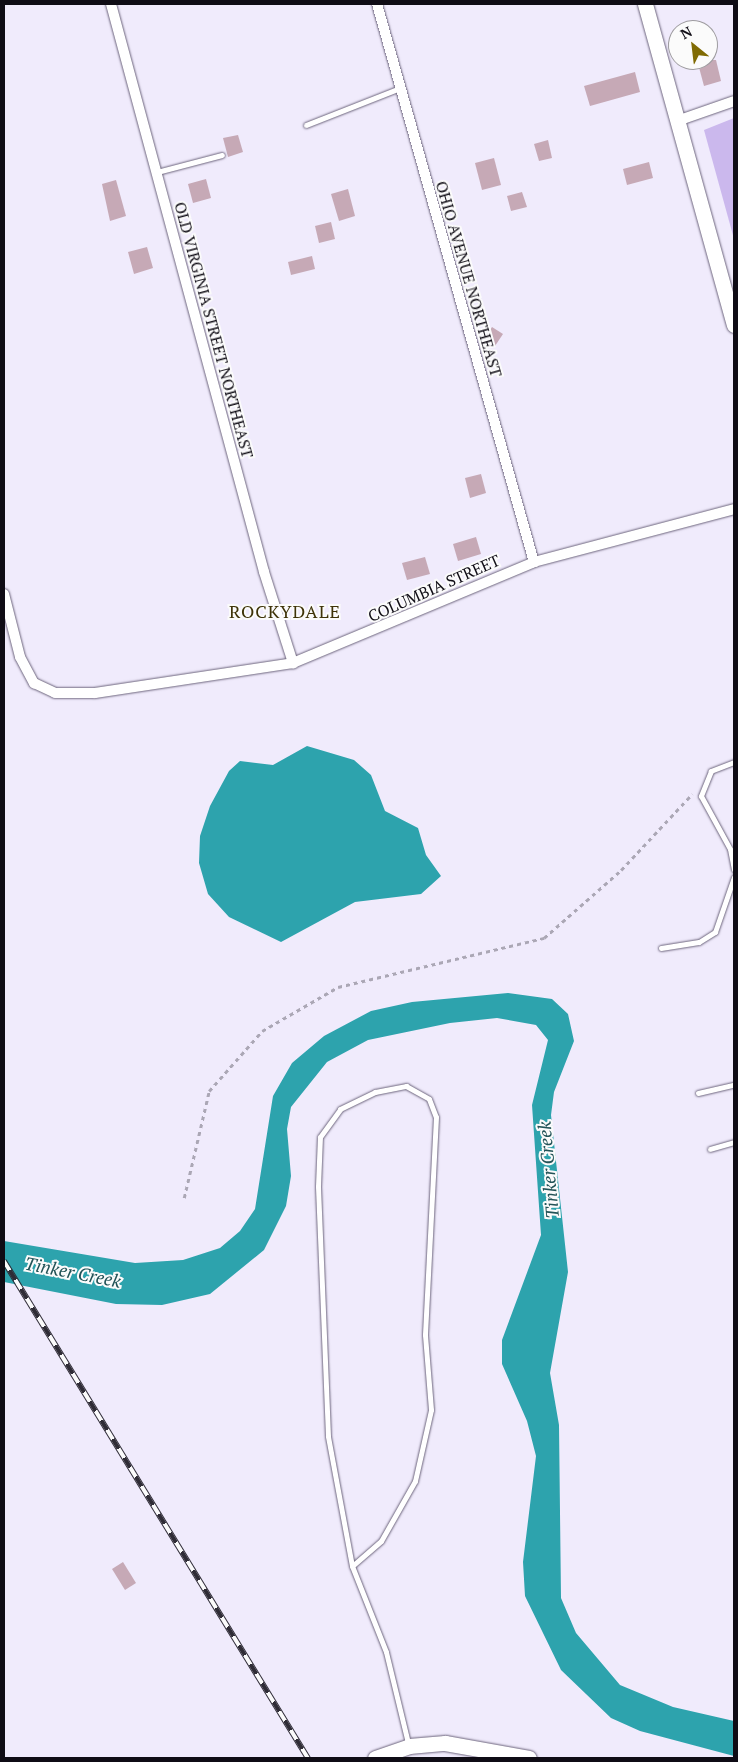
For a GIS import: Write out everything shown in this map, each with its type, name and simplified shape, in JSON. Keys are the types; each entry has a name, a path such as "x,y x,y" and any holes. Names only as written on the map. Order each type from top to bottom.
{"street":[{"name":"OLD VIRGINIA STREET NORTHEAST","path":"111,4 293,662"},
{"name":"OHIO AVENUE NORTHEAST","path":"377,4 534,562"},
{"path":"645,4 734,325"},
{"path":"677,121 734,102"},
{"name":"COLUMBIA STREET","path":"4,594 27,673 34,683 55,693 96,693 293,662 534,562 734,509"},
{"path":"374,1758 408,1746 458,1743 529,1758"}],"lane":[{"path":"306,125 400,88"},
{"path":"157,172 222,155"},
{"path":"734,762 711,771 703,784 703,805 730,849 734,870"},
{"path":"661,948 699,942 715,932 734,877"},
{"path":"698,1093 734,1085"},
{"path":"352,1566 381,1541 415,1481 431,1410 425,1335 436,1117 429,1098 406,1086 375,1092 340,1108 324,1128 318,1153 328,1436 352,1566 386,1652 408,1746"},
{"path":"710,1149 734,1142"}],"path":[{"path":"184,1198 209,1091 262,1031 338,987 544,938 621,870 703,784"}],"shaded area":[{"path":"734,118 734,239 704,130"}],"water":[{"path":"307,746 354,760 371,775 385,811 418,828 426,855 441,876 421,894 355,902 281,942 229,917 208,894 199,863 200,836 210,806 229,771 240,761 273,765"},
{"name":"Tinker Creek","path":"508,993 552,999 568,1014 574,1041 554,1092 551,1115 568,1272 550,1373 559,1425 561,1598 576,1633 620,1685 673,1707 734,1721 734,1756 640,1731 611,1718 561,1670 525,1596 523,1562 536,1456 527,1421 502,1364 502,1340 541,1235 532,1105 548,1040 536,1025 497,1018 450,1023 368,1040 327,1062 291,1107 287,1129 291,1176 286,1206 264,1250 210,1294 162,1305 116,1304 4,1282 4,1241 135,1263 183,1260 220,1248 240,1231 255,1209 273,1096 292,1063 324,1036 371,1011 412,1002"}],"building":[{"path":"718,68 721,81 704,86 700,70 718,70"},
{"path":"635,72 640,92 590,106 584,86"},
{"path":"238,135 243,152 228,157 223,138"},
{"path":"548,140 552,158 539,161 534,144"},
{"path":"494,158 501,185 482,190 475,163"},
{"path":"649,162 653,178 627,185 623,169"},
{"path":"206,179 211,198 193,203 188,184"},
{"path":"116,180 126,216 110,221 102,184"},
{"path":"348,189 355,216 339,221 331,194"},
{"path":"522,192 527,207 511,211 507,196"},
{"path":"331,222 335,239 319,243 315,226"},
{"path":"147,247 153,268 134,274 128,252"},
{"path":"312,256 315,269 291,275 288,262"},
{"path":"492,327 503,334 495,346 484,339"},
{"path":"481,474 486,493 470,498 465,478"},
{"path":"476,537 481,554 458,561 453,544"},
{"path":"425,557 430,574 407,580 402,563"},
{"path":"123,1562 136,1583 125,1590 112,1569"}],"railway":[{"path":"4,1261 308,1758"}],"district":[{"name":"ROCKYDALE","path":"285,611"}]}
